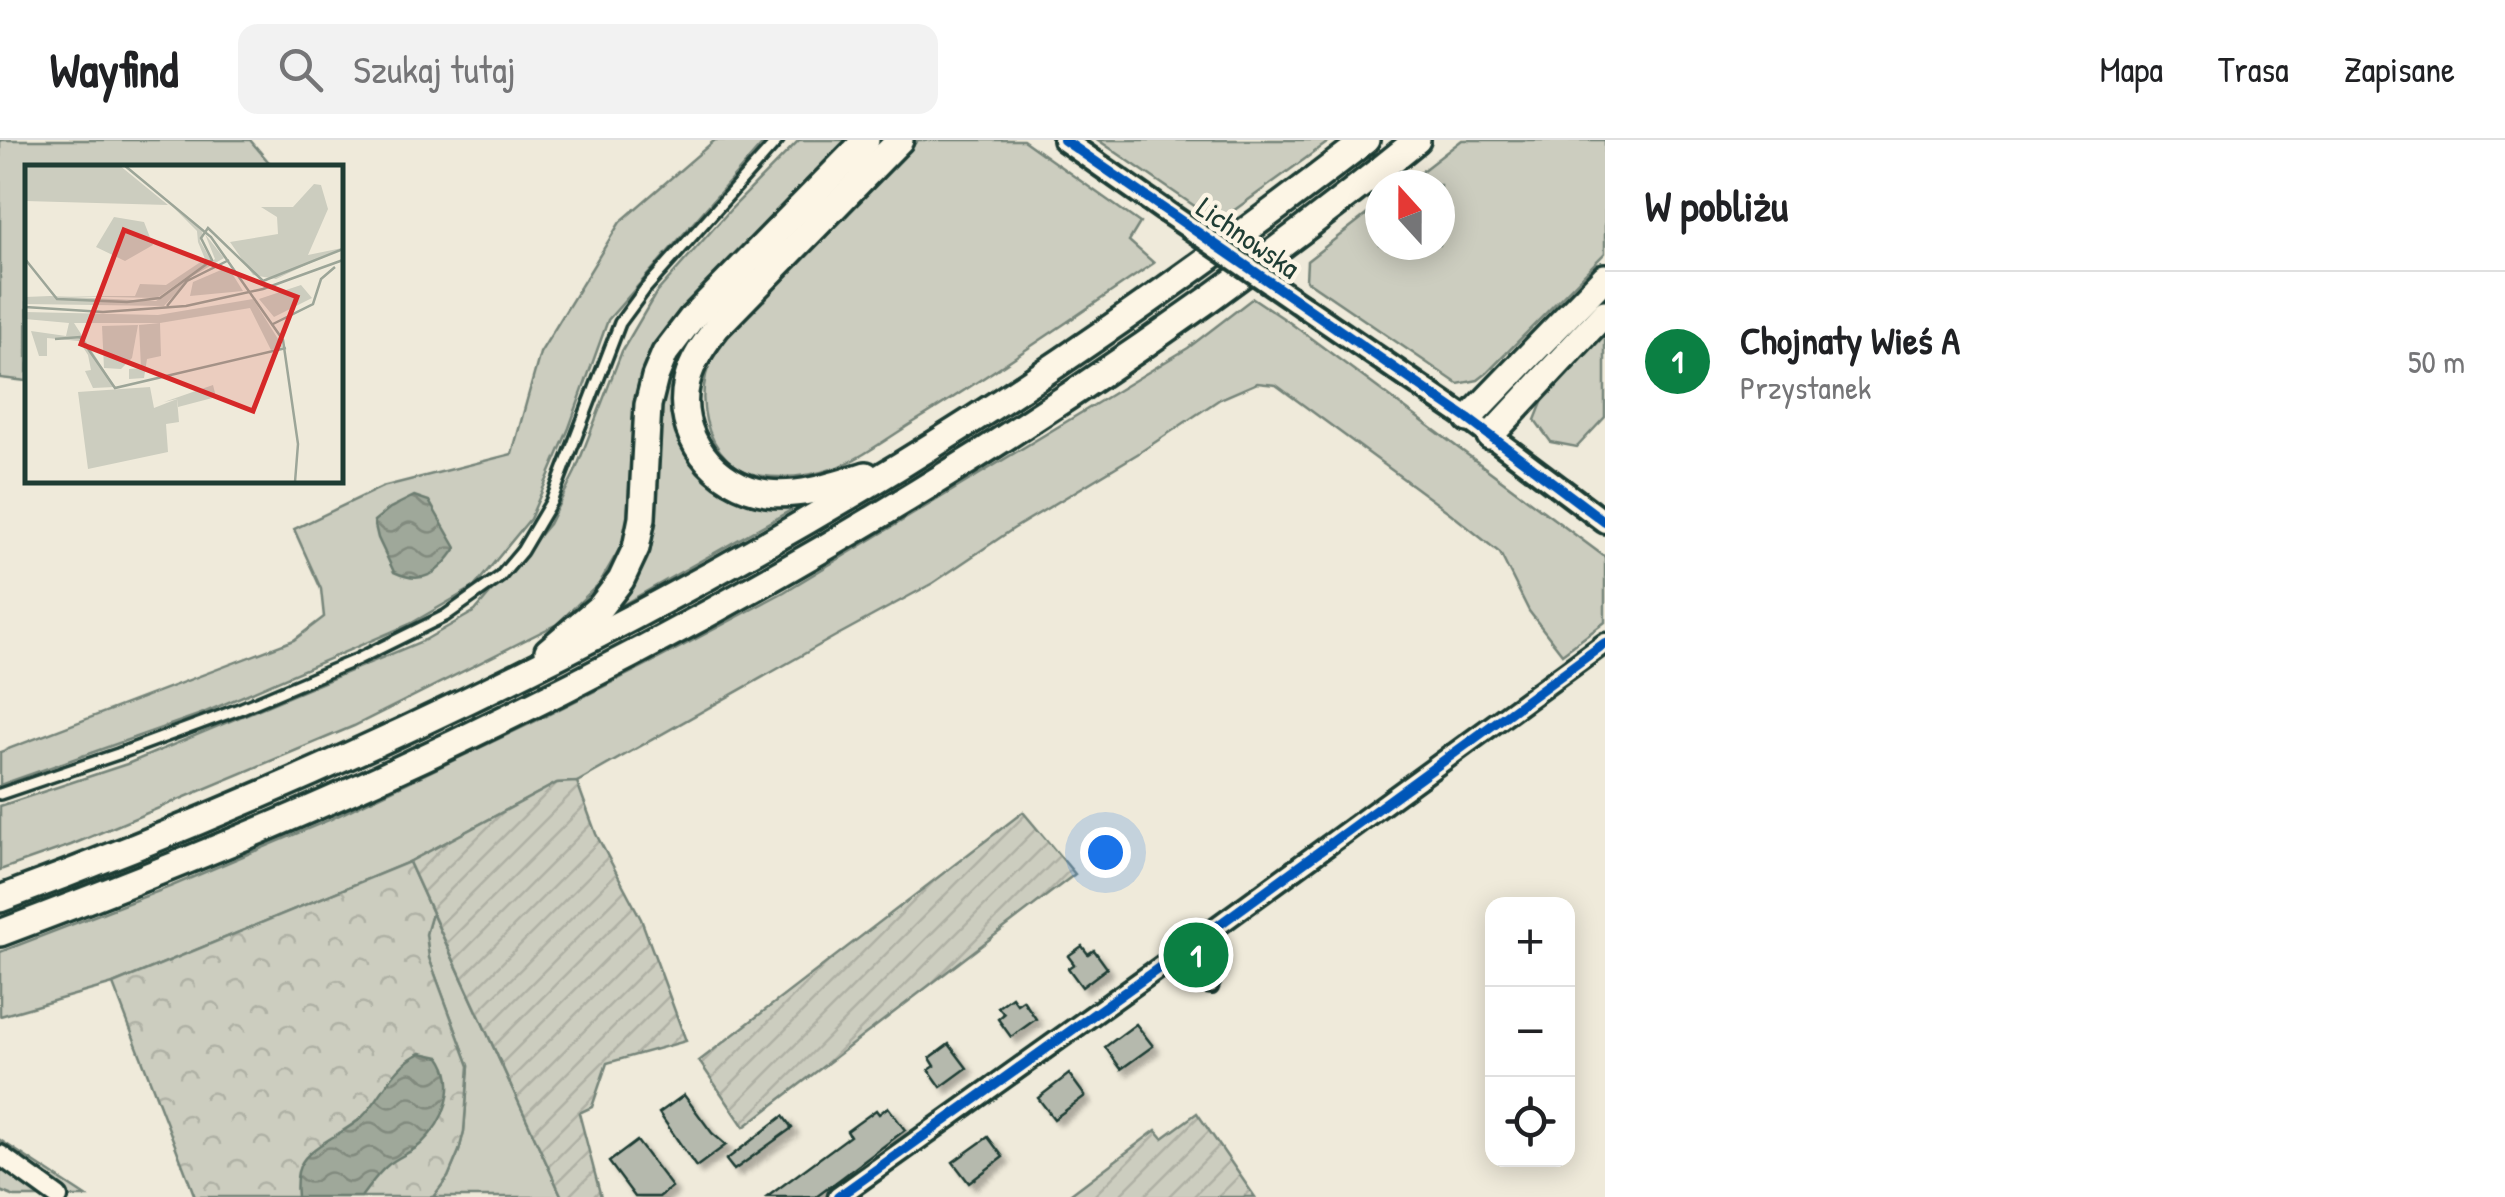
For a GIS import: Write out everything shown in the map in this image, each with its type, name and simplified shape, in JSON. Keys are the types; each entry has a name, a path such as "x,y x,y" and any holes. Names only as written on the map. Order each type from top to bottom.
{"main road":[{"path":"512,680 601,606 627,569 642,518 648,405 665,353 691,319 866,140"},
{"path":"900,140 716,328 698,354 686,385 686,415 696,444 709,464 732,482 753,490 782,494 816,490 904,463"},
{"path":"0,899 128,851 366,749 512,680 736,561 904,463 1044,373 1238,237 1366,140"},
{"path":"0,932 178,865 392,773 597,672 768,580 955,468 1116,363 1231,282 1417,140"},
{"path":"1468,419 1605,277"},
{"path":"1490,436 1605,313"}],"street":[{"name":"Lichnowska","path":"1064,140 1468,419 1605,522"},
{"path":"838,1197 1605,643"},
{"path":"0,1155 58,1197"}],"lane":[{"path":"0,794 242,708 358,659 446,616 500,578 522,551 551,502 620,323 644,289 778,140"},
{"path":"1170,959 1180,975 1195,986 1212,988 1222,967 1219,944 1212,930"}],"green space":[{"path":"0,140 250,140 271,165 25,165 25,381 0,378"},
{"path":"715,140 766,140 608,320 569,428 530,519 474,587 410,624 201,714 0,785 0,752 294,640 324,617 321,589 294,529 382,487 512,454 540,353 620,222"},
{"path":"799,140 850,140 684,306 655,344 635,400 626,538 599,584 557,624 354,726 71,845 0,870 0,806 127,764 425,640 475,611 549,524 575,472 622,351 656,293"},
{"path":"877,140 881,143 728,304 673,402 682,446 708,481 746,503 791,510 608,613 621,597 658,397 679,349"},
{"path":"918,140 1023,140 1140,223 1129,241 1154,263 975,384 844,464 823,472 779,477 737,467 720,451 706,420 704,386 712,359 746,312"},
{"path":"1098,140 1331,140 1218,222"},
{"path":"1462,140 1605,140 1605,253 1478,380 1458,384 1306,280 1307,261 1365,216 1365,260 1455,260 1455,170 1423,170"},
{"path":"1253,298 1605,557 1605,622 1562,654 1529,611 1500,553 1276,385 1257,383 1220,399 933,583 577,782 557,783 409,862 113,984 0,1016 0,952 331,819 662,657 784,592 1188,348"},
{"path":"1605,329 1605,417 1577,447 1551,442 1535,420 1547,390"},
{"path":"577,782 596,834 641,919 686,1041 607,1063 592,1107 579,1113 601,1197 562,1197 409,862 557,783"},
{"path":"1023,812 1075,874 744,1127 699,1061"},
{"path":"409,862 432,913 426,934 429,958 469,1066 464,1131 448,1177 433,1197 195,1197 113,984"},
{"path":"432,913 562,1197 433,1197 448,1177 459,1151 469,1066 429,958 426,934"},
{"path":"1197,1113 1255,1197 1067,1197 1156,1130 1163,1138"},
{"path":"0,1140 87,1197 15,1197 0,1191"}],"water":[{"path":"414,496 429,501 456,548 430,575 414,578 394,572 374,521"},
{"path":"421,1053 440,1057 449,1079 447,1103 429,1135 383,1169 361,1197 297,1197 298,1173 305,1159 362,1117 395,1073"}],"building":[{"path":"1082,946 1088,954 1094,950 1107,968 1082,987 1068,968 1074,964 1068,956"},
{"path":"1012,997 1017,1004 1023,1000 1036,1019 1011,1037 998,1019 1004,1014 998,1007"},
{"path":"1136,1024 1153,1046 1121,1069 1105,1047"},
{"path":"949,1044 967,1068 941,1087 929,1070 935,1066 930,1058"},
{"path":"1069,1074 1085,1096 1054,1119 1038,1098"},
{"path":"684,1095 712,1133 726,1145 696,1167 659,1113"},
{"path":"888,1107 905,1130 843,1177 816,1197 767,1197 850,1136 847,1131 876,1110 879,1114"},
{"path":"783,1116 792,1128 734,1170 726,1160"},
{"path":"988,1137 1003,1157 969,1183 953,1162"},
{"path":"637,1141 672,1187 659,1197 635,1197 609,1162"}],"cycle path":[{"path":"1064,140 1468,419 1605,522"},
{"path":"838,1197 1605,643"}],"place":[{"name":"Chojnaty Wieś A","path":"1196,955"}]}
